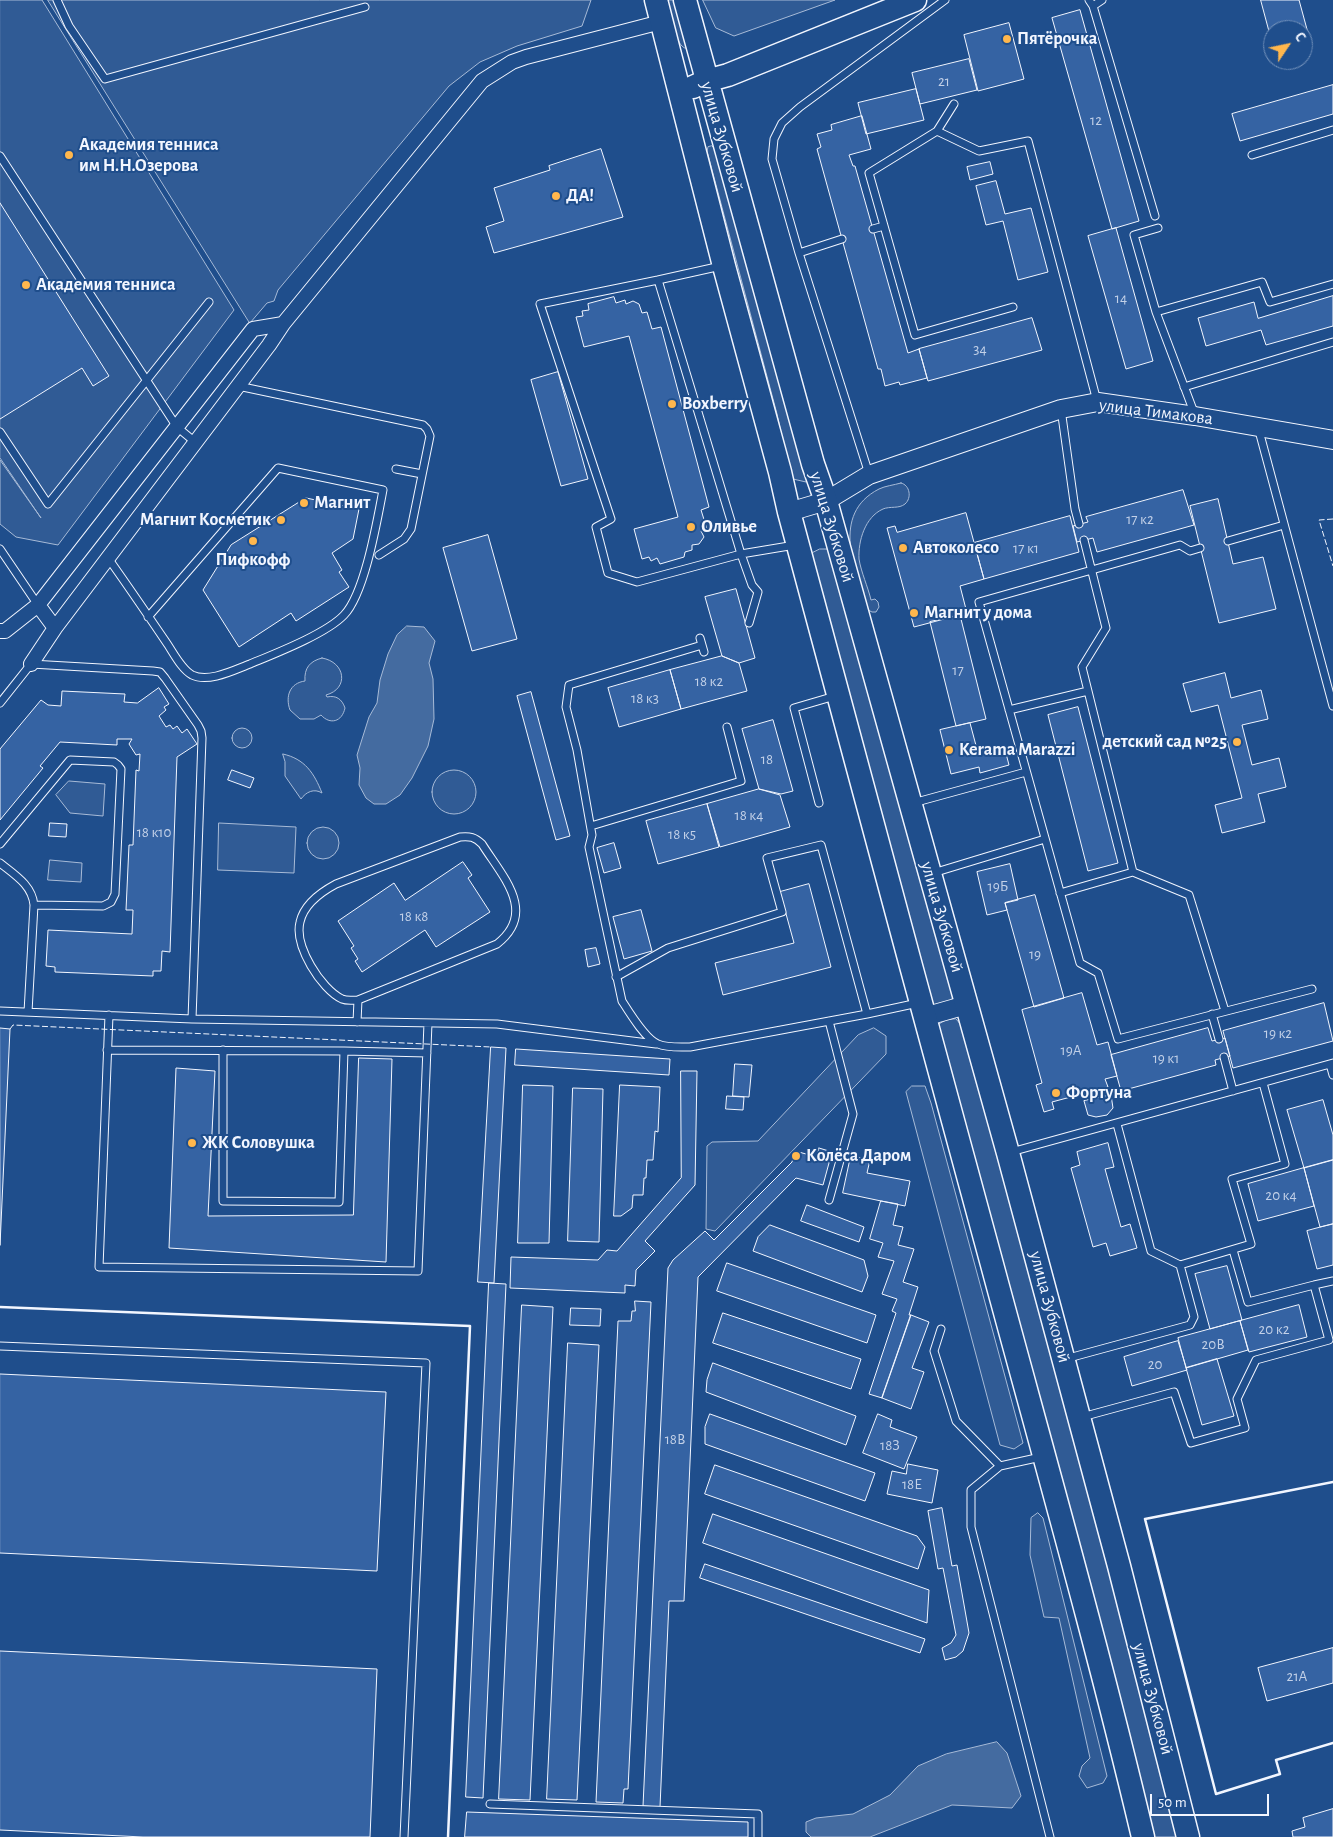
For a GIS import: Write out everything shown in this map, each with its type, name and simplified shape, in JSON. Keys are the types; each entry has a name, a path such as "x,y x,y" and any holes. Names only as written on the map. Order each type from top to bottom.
{"main road":[{"name":"улица Зубковой","path":"656,0 789,512 1044,1456 1143,1837"},
{"name":"улица Зубковой","path":"685,0 813,464 826,501 1008,1153 1080,1418 1188,1837"},
{"path":"680,92 706,81 728,75 915,0"}],"street":[{"path":"31,664 55,628 283,324 482,81 512,62 526,57 661,22"},
{"path":"0,631 5,631 38,605 253,329 283,324"},
{"name":"улица Тимакова","path":"789,512 826,501 869,475 1061,409 1098,402 1195,416 1333,440"},
{"path":"38,605 55,628"},
{"path":"922,1010 966,1005"}],"lane":[{"path":"57,0 70,26 105,79 365,7"},
{"path":"869,475 799,253 772,159 774,139 782,123 800,107 945,0"},
{"path":"1102,0 1091,3 1155,216"},
{"path":"954,104 937,131 869,173 915,335 1013,308"},
{"path":"1252,155 1333,130"},
{"path":"937,131 979,150 1028,141 1098,402"},
{"path":"0,156 177,427 196,442"},
{"path":"873,229 884,226"},
{"path":"1158,228 1134,235 1156,312 1195,416"},
{"path":"799,253 842,239"},
{"path":"724,266 540,304 611,519 596,527 608,573 637,582 741,554 798,545"},
{"path":"658,280 741,554 752,585 758,592 749,623"},
{"path":"1156,312 1262,282 1270,302 1333,284"},
{"path":"0,432 48,504 210,302"},
{"path":"1184,387 1333,342"},
{"path":"238,386 423,425 428,429 430,436 411,529 404,539 379,555"},
{"path":"1061,409 1075,509 1079,524"},
{"path":"1258,427 1333,706"},
{"path":"108,558 148,617 190,674 200,678 211,677 274,654 331,625 344,615 356,592 365,568 382,490 278,468 148,617"},
{"path":"396,469 422,474"},
{"path":"1228,541 1284,525"},
{"path":"1084,540 1106,628 1082,667 1133,872"},
{"path":"1200,548 1190,551 1180,545 979,602 1080,963 1098,973 1118,1039 1312,989"},
{"path":"0,549 38,605"},
{"path":"656,1044 636,1023 622,1001 590,847 591,826 566,707 569,685 702,645"},
{"path":"0,703 31,664 160,672 201,731 192,1019"},
{"path":"1009,710 1088,691"},
{"path":"819,803 794,708 838,695"},
{"path":"591,826 741,780 727,727"},
{"path":"0,844 70,760 114,762 121,769 115,894 111,902 103,906 34,905"},
{"path":"910,804 1026,772"},
{"path":"460,837 476,838 482,844 514,894 517,905 515,918 505,938 497,944 358,1000 345,1001 331,993 318,978 306,956 300,938 300,922 312,900 324,890 336,884 460,837"},
{"path":"930,874 1045,839"},
{"path":"616,977 668,948 782,912 767,858 821,844 867,1014"},
{"path":"0,863 27,886 33,894 28,1012"},
{"path":"1060,893 1133,872 1189,895 1224,1011"},
{"path":"357,1022 358,1000"},
{"path":"0,1011 192,1019 497,1024 677,1047 690,1047 867,1014 922,1010"},
{"path":"1212,1014 1219,1039"},
{"path":"109,1015 99,1267 418,1271 428,1023"},
{"path":"829,1200 853,1114 830,1021"},
{"path":"107,1050 427,1053"},
{"path":"223,1050 223,1201 339,1202 344,1051"},
{"path":"1224,1057 1232,1091"},
{"path":"1008,1153 1331,1063 1333,1075"},
{"path":"1117,1124 1152,1251 1180,1265 1251,1244 1232,1179 1285,1164 1263,1083"},
{"path":"1233,1250 1248,1302 1333,1281"},
{"path":"1064,1360 1190,1324 1194,1317 1180,1265"},
{"path":"1080,1418 1174,1392 1191,1443 1245,1428 1237,1399 1256,1360 1328,1340 1314,1285"},
{"path":"942,1329 934,1351 956,1421 1000,1466"},
{"path":"0,1346 426,1363 404,1837"},
{"path":"1044,1456 1000,1466 970,1490 971,1527 1050,1837"},
{"path":"490,1804 758,1814 758,1837"}],"shaded area":[{"name":"Академия тенниса им Н.Н.Озерова","path":"0,0 42,0 234,310 58,545 16,537 0,524 0,460 41,518 0,458"},
{"path":"48,0 591,0 582,26 517,46 480,62 449,86 278,290 274,301 267,303 250,323"},
{"path":"667,0 678,0 689,48 683,47 679,43"},
{"path":"703,0 835,0 734,36 716,28"},
{"path":"712,146 716,150 808,477 806,482 793,479 789,470 777,414 707,151 708,147"},
{"path":"901,483 906,486 909,492 909,498 905,504 903,506 886,508 877,513 867,524 861,537 860,564 871,600 875,599 879,607 876,612 872,612 868,610 857,578 850,544 851,528 855,513 864,500 879,489"},
{"path":"820,549 827,549 833,554 954,994 951,1001 934,1005 927,1001 808,559 812,553"},
{"path":"407,626 424,627 435,641 429,663 433,679 434,719 428,746 412,778 400,795 386,804 374,804 366,798 359,785 360,768 357,755 369,717 377,703 380,680 388,654 397,635"},
{"path":"322,658 330,660 336,665 342,676 338,687 326,695 327,697 336,697 345,708 341,716 335,721 328,720 321,715 314,719 300,719 290,710 288,700 290,691 296,684 305,681 307,669 311,663"},
{"path":"242,728 249,731 252,738 249,745 242,748 235,745 232,738 235,731"},
{"path":"283,754 297,759 308,768 316,779 322,793 310,791 301,799 285,776"},
{"path":"458,770 470,776 475,783 475,801 470,808 463,813 450,814 442,811 435,804 432,788 435,780 442,773"},
{"path":"69,781 105,784 103,816 70,813 56,795"},
{"path":"219,823 296,827 294,873 218,870"},
{"path":"323,827 329,828 334,832 338,837 338,849 334,854 329,858 323,859 317,858 312,854 308,849 307,843 308,837 312,832 317,828"},
{"path":"50,860 82,863 81,882 48,880"},
{"path":"956,1019 963,1027 1000,1155 1178,1837 1150,1837 937,1025 946,1020"},
{"path":"874,1028 886,1036 886,1054 715,1231 706,1229 707,1146 712,1142 758,1141 858,1035"},
{"path":"912,1086 925,1086 931,1103 1023,1443 1014,1449 1000,1445 906,1092"},
{"path":"1038,1513 1043,1518 1107,1776 1103,1783 1087,1788 1079,1776 1082,1766 1090,1758 1059,1618 1044,1617 1030,1555 1031,1518"},
{"path":"997,1742 1007,1753 1021,1796 1012,1808 952,1805 870,1837 811,1837 806,1832 806,1822 816,1818 853,1814 890,1795 918,1766 946,1754"}],"building":[{"path":"1261,0 1299,0 1304,20 1266,20"},
{"path":"1080,10 1139,221 1112,229 1052,18"},
{"path":"1009,23 1024,79 978,91 964,35"},
{"path":"969,59 977,90 920,104 912,73"},
{"path":"1333,85 1333,114 1240,141 1232,114"},
{"path":"916,89 924,120 866,134 858,103"},
{"path":"862,116 871,149 849,155 853,166 855,166 908,353 919,349 927,378 900,385 899,382 885,386 881,369 878,369 817,149 821,147 817,134 832,130 831,125"},
{"name":"ДА!","path":"601,149 623,217 494,253 486,227 504,221 494,188 550,170 549,166"},
{"path":"990,162 993,174 970,180 967,167"},
{"path":"996,181 1005,214 1031,208 1048,272 1018,280 1003,221 986,225 976,186"},
{"name":"Академия тенниса","path":"0,203 109,376 93,386 82,368 0,419"},
{"path":"1116,228 1153,361 1126,369 1088,236"},
{"path":"1333,296 1333,326 1266,345 1261,330 1206,346 1198,318 1254,302 1258,318"},
{"path":"614,297 616,303 625,300 626,304 633,301 639,304 642,313 647,312 652,329 661,327 709,507 701,510 707,529 701,531 704,537 699,544 692,545 692,550 685,552 684,557 660,564 657,558 651,561 649,557 642,559 634,529 678,517 629,336 584,347 576,317 583,316 582,311 589,310 588,304"},
{"path":"1032,318 1042,350 928,381 919,349"},
{"path":"558,372 588,479 561,486 531,380"},
{"path":"1183,490 1194,525 1097,552 1093,538 1077,542 1073,526 1088,522 1086,517"},
{"path":"306,498 359,509 353,539 332,553 342,570 339,572 349,587 296,621 291,613 239,647 203,590 231,545"},
{"path":"1218,499 1233,564 1263,557 1276,609 1219,623 1190,506"},
{"path":"966,513 984,579 960,586 967,613 914,627 887,528 895,526 897,532"},
{"path":"1070,516 1079,552 984,579 974,543"},
{"path":"488,535 517,639 472,651 443,548"},
{"path":"736,589 755,658 739,663 722,656 705,597"},
{"path":"960,615 986,719 956,726 930,622"},
{"path":"722,656 739,663 747,691 681,709 670,670"},
{"path":"670,670 681,709 619,727 608,688"},
{"name":"детский сад №25","path":"1225,673 1231,698 1261,690 1268,719 1242,725 1252,765 1279,758 1286,787 1258,794 1265,822 1222,833 1215,805 1242,798 1218,705 1191,712 1183,684"},
{"path":"159,688 169,704 164,707 166,710 159,716 166,727 170,725 173,729 177,726 182,733 187,729 197,744 177,757 170,952 162,951 161,971 153,971 153,976 55,972 55,967 46,966 48,930 132,934 133,910 126,910 129,845 133,845 136,770 139,771 140,754 136,755 129,744 132,739 117,739 117,745 60,742 40,766 43,768 0,820 0,749 41,700 48,705 61,706 62,691 125,694 124,702 137,703"},
{"path":"531,692 570,836 556,840 517,696"},
{"path":"1078,707 1118,863 1088,871 1048,715"},
{"path":"773,720 793,791 781,794 759,789 742,729"},
{"path":"970,723 978,753 1004,746 1009,765 980,773 979,767 951,774 940,730"},
{"path":"232,770 254,778 250,788 228,780"},
{"path":"759,789 780,795 790,827 720,847 707,804"},
{"path":"707,804 719,847 658,864 646,821"},
{"path":"50,823 67,824 66,837 49,836"},
{"path":"614,843 621,868 604,873 597,848"},
{"path":"463,862 472,875 468,878 490,912 436,947 425,930 362,972 355,961 358,959 351,948 354,946 338,921 394,883 405,900"},
{"path":"1010,864 1018,900 1005,903 1007,910 987,915 977,872"},
{"path":"809,884 831,967 723,995 715,963 794,943 780,892"},
{"path":"1035,895 1064,998 1034,1007 1005,903"},
{"path":"641,910 652,951 624,959 613,917"},
{"path":"596,948 600,964 588,967 585,950"},
{"path":"1082,993 1097,1045 1108,1042 1117,1076 1105,1079 1108,1087 1052,1102 1054,1109 1044,1112 1036,1085 1042,1083 1022,1010"},
{"path":"1324,1003 1333,1041 1233,1068 1223,1031"},
{"path":"0,1028 10,1029 0,1245"},
{"path":"1208,1028 1212,1041 1225,1038 1230,1056 1215,1060 1216,1065 1121,1091 1111,1055"},
{"path":"491,1047 506,1048 494,1283 478,1282"},
{"path":"516,1049 670,1059 669,1075 515,1065"},
{"name":"ЖК Соловушка","path":"359,1058 392,1059 386,1262 169,1248 176,1068 215,1071 208,1216 353,1215"},
{"path":"735,1064 752,1065 749,1097 733,1096"},
{"path":"681,1071 697,1071 695,1185 645,1241 655,1251 636,1270 635,1286 625,1285 625,1293 510,1288 511,1257 598,1260 607,1250 617,1251 681,1178"},
{"path":"523,1085 553,1086 549,1243 518,1243"},
{"path":"620,1085 660,1087 658,1132 655,1131 653,1160 647,1160 643,1195 633,1195 632,1208 621,1216 614,1216"},
{"path":"573,1088 603,1089 599,1242 568,1241"},
{"path":"1111,1095 1113,1108 1107,1115 1096,1117 1088,1115 1084,1101"},
{"path":"727,1096 744,1097 743,1110 726,1109"},
{"path":"1323,1100 1333,1135 1333,1160 1304,1168 1287,1110"},
{"path":"1108,1143 1114,1167 1105,1169 1121,1227 1130,1224 1137,1248 1110,1256 1106,1243 1093,1247 1071,1168 1080,1165 1077,1152"},
{"path":"819,1148 832,1152 823,1185 796,1178 698,1277 684,1601 669,1601 660,1807 643,1806 668,1268 673,1260 705,1231 714,1240 792,1162 795,1151 817,1157"},
{"path":"851,1156 870,1160 867,1173 910,1181 905,1206 843,1193"},
{"path":"1333,1160 1333,1224 1320,1227 1304,1168"},
{"path":"1304,1168 1314,1206 1258,1221 1248,1184"},
{"path":"881,1201 898,1204 893,1225 903,1227 898,1245 914,1249 903,1282 918,1287 909,1315 911,1315 882,1398 869,1394 896,1313 892,1311 897,1299 882,1294 894,1261 878,1257 883,1243 870,1239"},
{"path":"807,1205 864,1227 859,1242 801,1221"},
{"path":"1333,1224 1333,1265 1317,1269 1307,1231"},
{"path":"770,1225 864,1260 868,1276 862,1292 753,1251 758,1237"},
{"path":"727,1263 876,1315 867,1343 717,1291"},
{"path":"1227,1266 1242,1320 1210,1329 1195,1274"},
{"path":"489,1283 506,1284 483,1798 466,1797"},
{"path":"635,1301 651,1302 628,1789 624,1789 623,1803 596,1802 618,1321 631,1321 632,1311 635,1311"},
{"path":"522,1305 553,1307 530,1800 499,1799"},
{"path":"1299,1305 1307,1337 1249,1352 1240,1321"},
{"path":"571,1308 601,1309 600,1326 570,1325"},
{"path":"723,1313 861,1359 851,1389 713,1343"},
{"path":"911,1315 929,1322 912,1368 924,1372 911,1409 882,1398"},
{"path":"1240,1321 1248,1350 1186,1368 1178,1338"},
{"path":"1178,1341 1187,1370 1132,1386 1124,1357"},
{"path":"568,1343 599,1345 577,1800 547,1799"},
{"path":"1217,1359 1234,1416 1202,1425 1186,1368"},
{"path":"713,1363 856,1416 846,1445 706,1392 707,1380"},
{"path":"0,1374 386,1392 377,1571 0,1553"},
{"path":"710,1414 875,1473 865,1501 705,1444 705,1427"},
{"path":"878,1414 892,1420 890,1427 917,1437 904,1469 863,1453"},
{"path":"908,1464 938,1470 932,1503 887,1494 892,1471 906,1474"},
{"path":"715,1465 917,1536 925,1547 918,1569 705,1494"},
{"path":"942,1508 952,1566 957,1565 969,1633 963,1651 956,1657 945,1660 942,1648 951,1643 956,1635 943,1568 938,1569 928,1511"},
{"path":"713,1514 929,1590 927,1623 703,1543"},
{"path":"705,1564 925,1639 920,1653 700,1578"},
{"path":"1333,1648 1333,1683 1267,1701 1258,1668"},
{"path":"0,1651 377,1669 370,1837 143,1837 0,1830"},
{"path":"1333,1809 1333,1837 1293,1837 1292,1831 1305,1827 1303,1818"},
{"path":"467,1812 748,1822 748,1837 465,1837"}],"fence":[{"path":"1333,519 1319,520 1333,566"},
{"path":"10,1029 13,1025 491,1047"}],"wall":[{"path":"0,1307 470,1326 448,1837"},
{"path":"1333,1482 1145,1519 1216,1794 1280,1774 1276,1760 1333,1743"}],"place":[{"name":"Пятёрочка","path":"1007,39"},
{"name":"Академия тенниса им Н.Н.Озерова","path":"69,155"},
{"name":"ДА!","path":"556,196"},
{"name":"Академия тенниса","path":"26,285"},
{"name":"Boxberry","path":"672,404"},
{"name":"Магнит","path":"304,503"},
{"name":"Магнит Косметик","path":"281,520"},
{"name":"Оливье","path":"691,527"},
{"name":"Пифкофф","path":"253,541"},
{"name":"Автоколесо","path":"903,548"},
{"name":"Магнит у дома","path":"914,613"},
{"name":"детский сад №25","path":"1237,742"},
{"name":"Kerama Marazzi","path":"949,750"},
{"name":"Фортуна","path":"1056,1093"},
{"name":"ЖК Соловушка","path":"192,1143"},
{"name":"Колёса Даром","path":"796,1156"}]}
